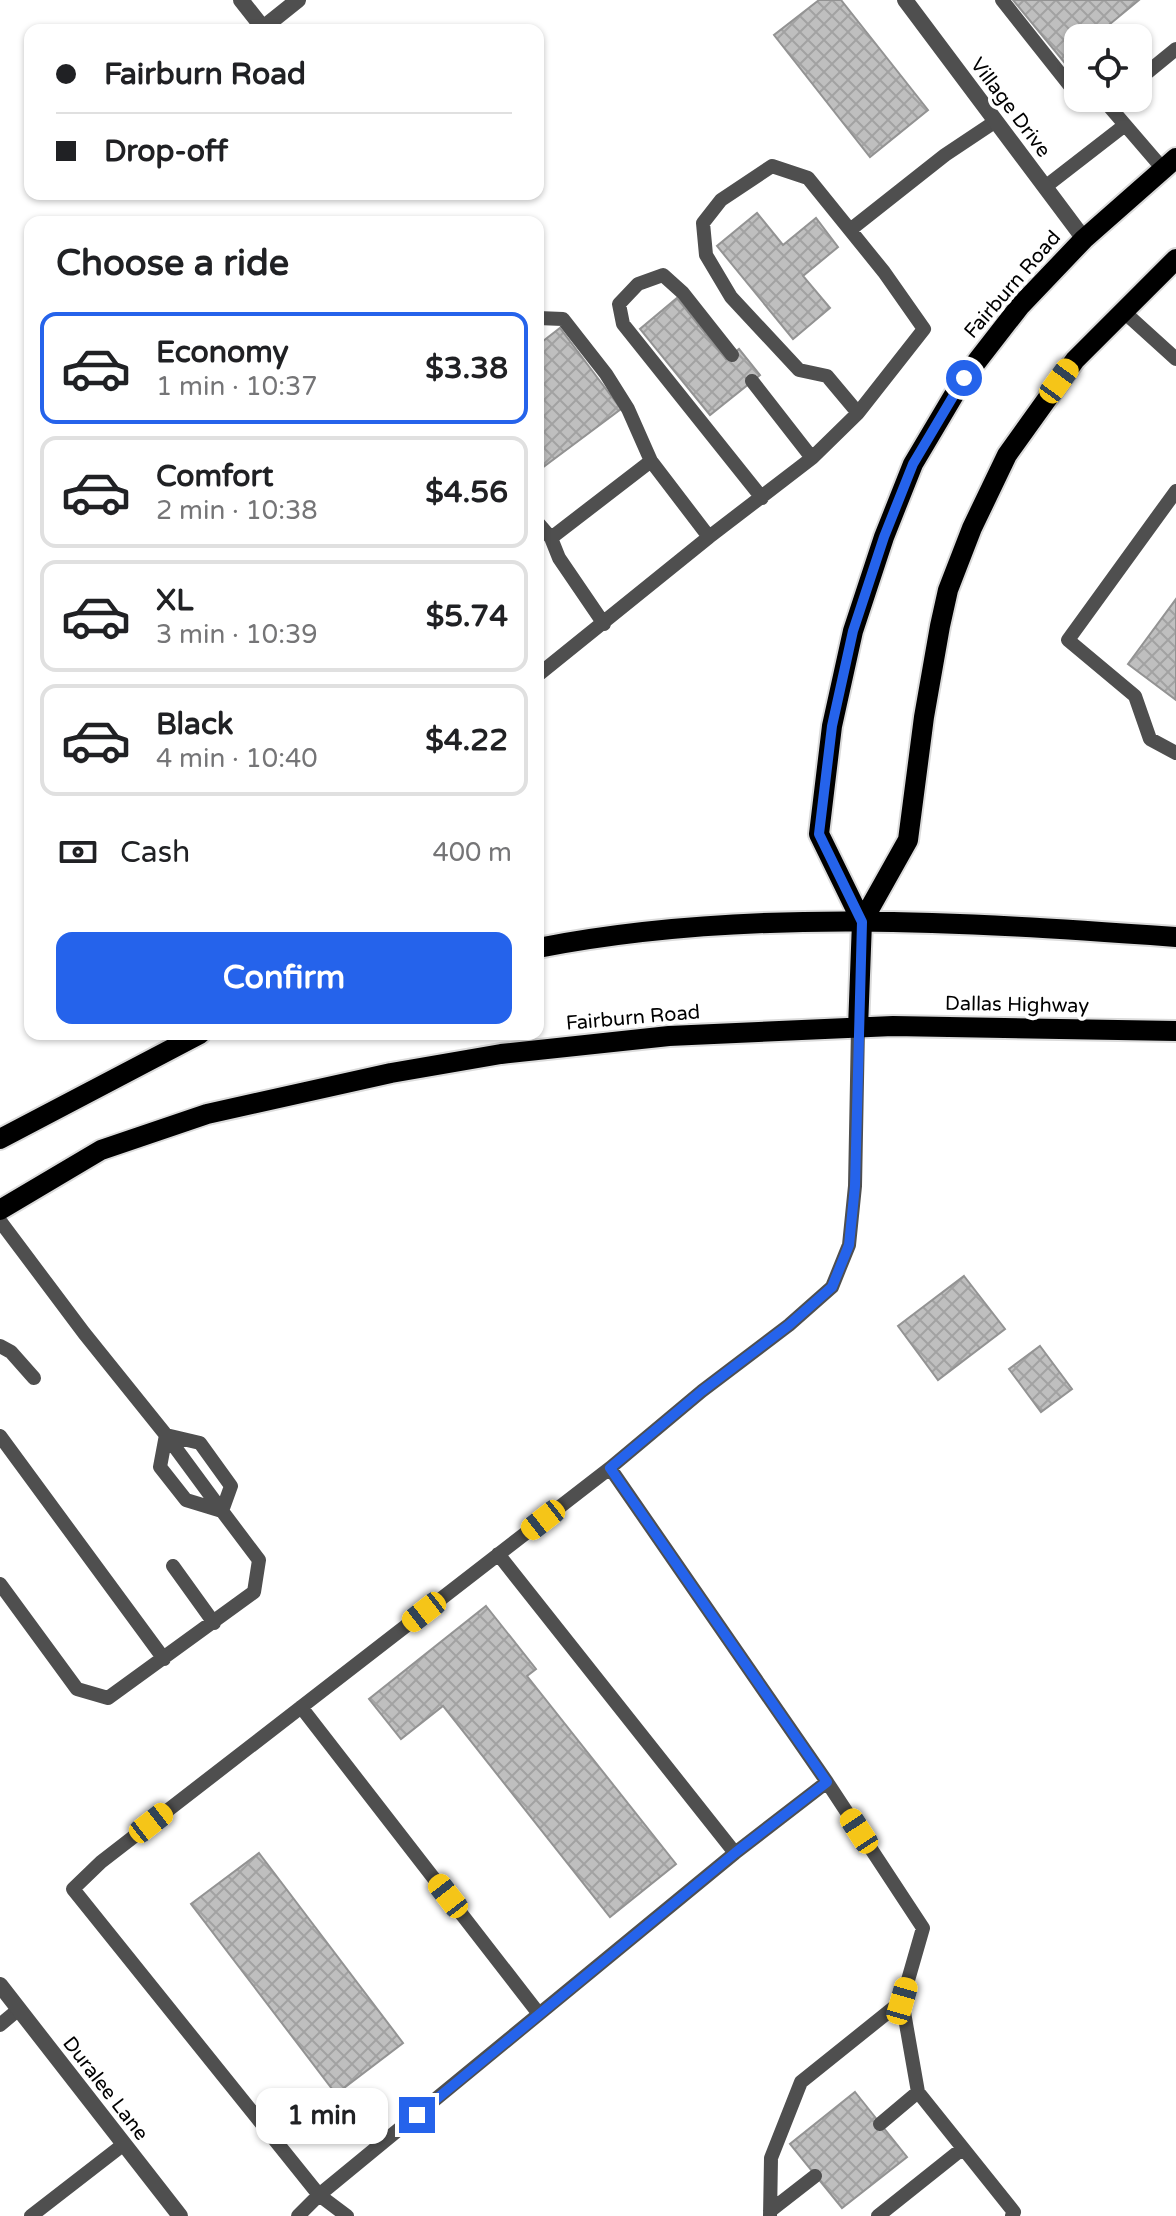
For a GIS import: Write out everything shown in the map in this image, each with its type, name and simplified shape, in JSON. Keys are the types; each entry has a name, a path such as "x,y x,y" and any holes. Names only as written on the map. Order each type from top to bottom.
{"main road":[{"name":"Fairburn Road","path":"862,922 819,834 832,726 853,631 884,537 913,464 964,378 1020,306 1084,239 1170,163"},
{"name":"Fairburn Road","path":"0,1210 101,1150 207,1114 391,1073 501,1054 669,1036 858,1028 862,922 908,840 940,626 948,590 972,528 1007,455 1075,360 1176,259"},
{"path":"544,947 595,937 752,924 862,922 1176,937"},
{"name":"Dallas Highway","path":"858,1028 946,1026 1176,1031"},
{"path":"0,1139 189,1040"}],"street":[{"path":"241,0 260,24"},
{"path":"268,24 298,0"},
{"name":"Village Drive","path":"905,0 1084,239"},
{"name":"Duralee Lane","path":"0,1985 180,2216"}],"lane":[{"path":"1002,0 1064,78"},
{"path":"1152,69 1176,49"},
{"path":"1118,112 1125,125 1170,163"},
{"path":"850,230 945,155 996,121"},
{"path":"1045,187 1125,125"},
{"path":"544,670 812,458 858,413 924,329 808,178 772,166 721,200 703,223 706,255 731,297 799,370 827,376 858,413"},
{"path":"732,355 683,293 663,275 638,284 619,304 623,324 762,498"},
{"path":"1123,311 1176,359"},
{"path":"544,318 563,319 606,374 628,409 651,461 709,537"},
{"path":"752,381 812,458"},
{"path":"551,538 651,461"},
{"path":"1176,491 1068,640 1135,696 1150,739 1176,753"},
{"path":"544,530 559,558 604,624"},
{"path":"347,2216 319,2195 73,1889 101,1862 610,1468 832,1287 849,1245 854,1201 858,1028"},
{"path":"0,1221 259,1560 254,1592 108,1698 77,1689 0,1584"},
{"path":"0,1346 11,1352 34,1378"},
{"path":"166,1435 200,1443 231,1486 222,1511"},
{"path":"166,1435 160,1467 186,1500 222,1511"},
{"path":"0,1436 164,1659"},
{"path":"610,1468 827,1782 923,1928 902,2001 918,2092 1014,2212 1012,2216"},
{"path":"498,1554 735,1853"},
{"path":"173,1566 214,1623"},
{"path":"301,1707 539,2014"},
{"path":"298,2216 319,2195 735,1853 827,1782"},
{"path":"770,2214 771,2158 801,2082 902,2001"},
{"path":"0,2025 19,2009"},
{"path":"880,2124 918,2092"},
{"path":"31,2216 124,2144"},
{"path":"878,2216 962,2149"},
{"path":"770,2214 815,2176"}],"building":[{"path":"819,0 841,0 928,110 870,157 774,35"},
{"path":"1013,0 1139,0 1110,24 1064,24 1064,62"},
{"path":"757,213 783,245 816,218 838,247 803,276 830,308 793,339 717,246"},
{"path":"677,298 726,359 739,349 760,375 710,415 640,329"},
{"path":"560,328 621,409 544,467 544,340"},
{"path":"1176,599 1176,700 1128,664"},
{"path":"964,1276 1005,1329 938,1380 898,1326"},
{"path":"1040,1346 1072,1389 1041,1412 1009,1369"},
{"path":"486,1606 536,1669 527,1676 676,1864 610,1917 443,1706 401,1739 369,1699"},
{"path":"259,1853 403,2043 336,2094 191,1904"},
{"path":"855,2092 907,2157 842,2208 790,2144"}],"route":[{"path":"417,2115 735,1853 827,1782 610,1468 832,1287 849,1245 855,1186 862,922 819,834 832,726 853,631 884,537 913,464 964,378"}]}
